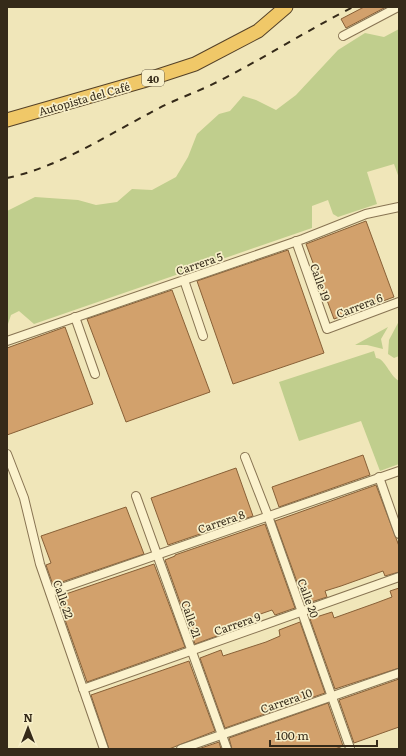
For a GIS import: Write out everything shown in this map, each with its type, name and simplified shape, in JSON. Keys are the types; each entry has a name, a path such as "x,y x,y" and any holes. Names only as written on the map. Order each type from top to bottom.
{"highway":[{"name":"Autopista del Café","path":"7,120 143,82 195,64 258,31 286,7"}],"street":[{"path":"343,36 398,7"},
{"name":"Carrera 5","path":"7,341 296,241 366,214 399,206"},
{"name":"Calle 19","path":"296,241 327,329"},
{"path":"184,280 203,336"},
{"name":"Carrera 6","path":"327,329 399,302"},
{"path":"75,317 94,374"},
{"name":"Calle 22","path":"7,454 24,498 40,564 104,749"},
{"name":"Calle 20","path":"245,457 268,516 350,748"},
{"name":"Carrera 8","path":"50,592 399,471"},
{"path":"379,477 399,534"},
{"name":"Calle 21","path":"136,496 226,749"},
{"name":"Carrera 9","path":"83,689 399,577"},
{"name":"Carrera 10","path":"181,749 399,673"}],"green space":[{"path":"399,29 399,178 394,164 367,172 377,204 338,217 333,214 328,200 312,206 312,228 34,324 19,311 11,315 7,327 7,211 35,197 78,200 96,205 117,202 132,189 152,190 176,177 188,157 197,134 219,114 230,111 243,96 256,100 276,110 296,95 338,50 365,33 384,37"},
{"path":"399,321 399,356 394,358 388,354 389,340"},
{"path":"388,327 381,339 383,349 367,345 355,345"},
{"path":"374,351 376,358 385,364 392,375 399,381 399,464 380,471 361,421 299,441 279,382"}],"building":[{"path":"364,7 386,7 346,28 341,19"},
{"path":"366,221 394,297 334,319 306,244"},
{"path":"288,250 324,353 233,384 197,281"},
{"path":"172,290 210,392 126,422 87,319"},
{"path":"65,327 93,404 7,435 7,348"},
{"path":"363,455 370,475 279,507 272,487"},
{"path":"236,468 253,516 168,545 151,498"},
{"path":"376,485 399,546 399,572 385,576 383,571 325,591 327,597 305,604 275,521"},
{"path":"126,507 144,554 53,585 46,565 51,563 41,536"},
{"path":"265,524 295,608 275,615 272,610 215,630 217,636 195,644 165,560 175,555"},
{"path":"154,564 185,647 87,682 57,597"},
{"path":"399,588 399,668 335,689 310,619 332,612 334,618 392,597 390,591"},
{"path":"300,622 325,693 225,728 200,658 221,650 223,656 266,642 280,636 279,630"},
{"path":"189,661 215,731 169,749 109,749 91,695"},
{"path":"399,679 399,727 354,743 339,700"},
{"path":"328,703 343,746 335,749 232,749 229,738"},
{"path":"219,742 221,749 198,749"}],"railway":[{"path":"7,178 45,167 63,159 157,109 227,77 353,7"}]}
